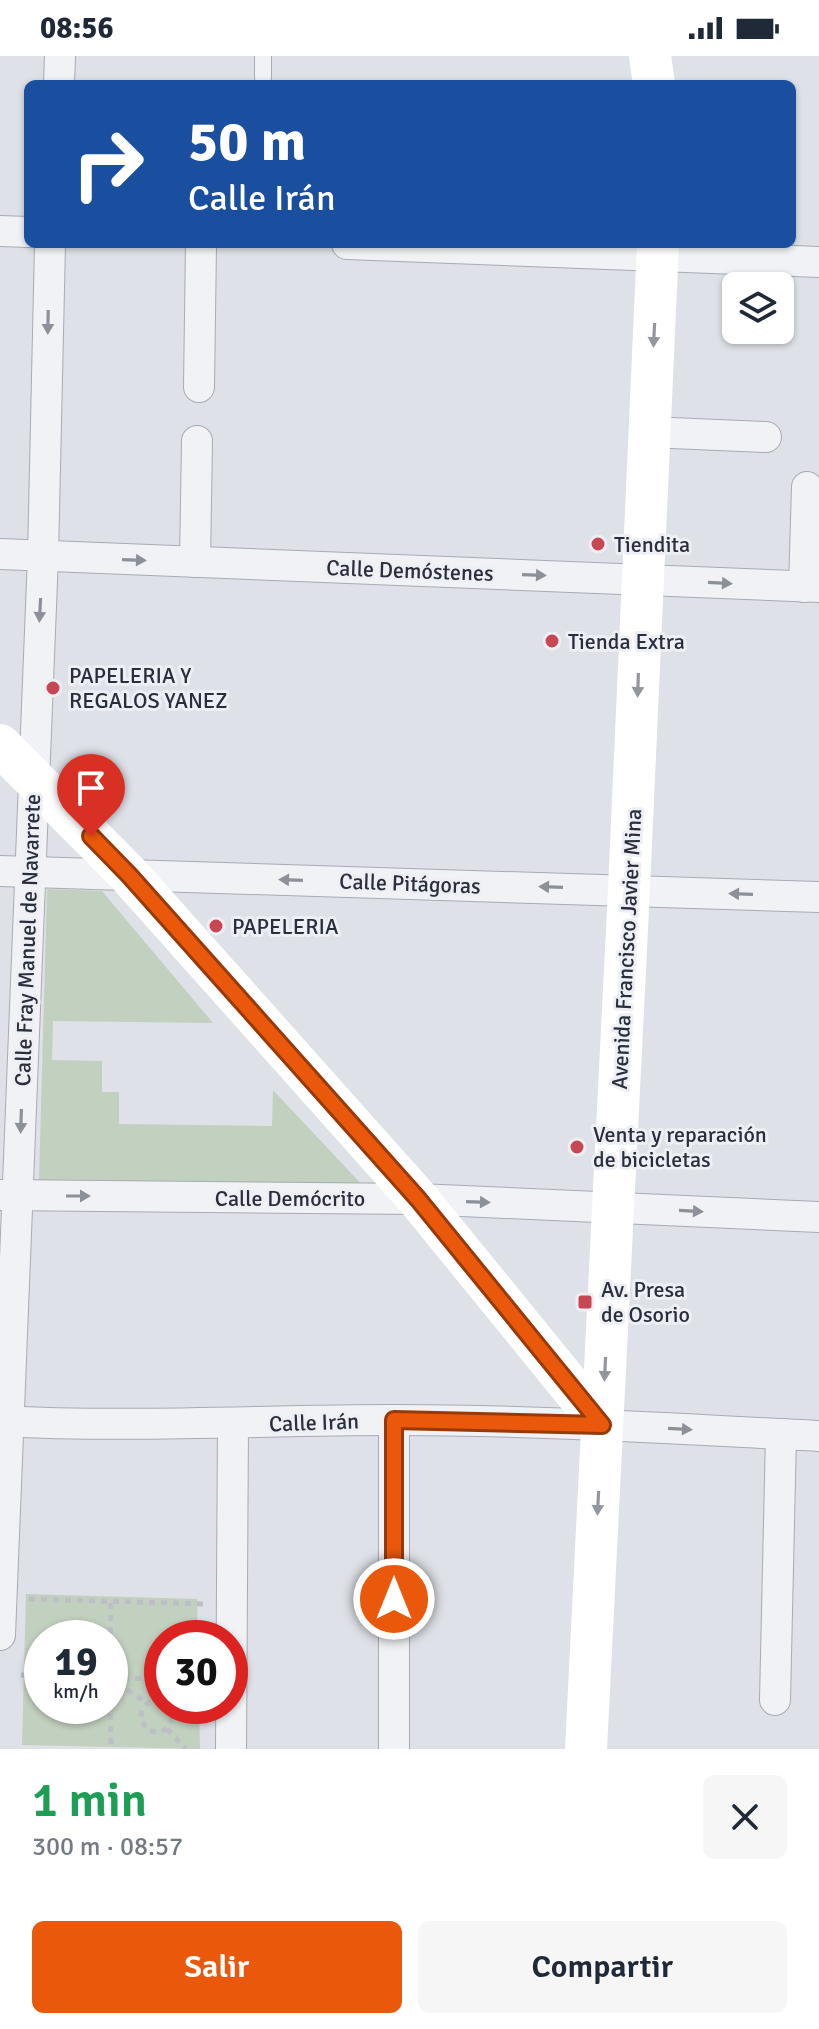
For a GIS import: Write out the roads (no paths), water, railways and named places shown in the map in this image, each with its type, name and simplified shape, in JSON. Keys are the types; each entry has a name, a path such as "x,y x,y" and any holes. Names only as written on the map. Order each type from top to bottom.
{"main road":[{"path":"650,56 653,80"},
{"name":"Avenida Francisco Javier Mina","path":"586,1749 658,251"},
{"path":"0,745 129,875 418,1199 602,1425"}],"street":[{"path":"59,80 60,56"},
{"path":"0,231 24,232"},
{"name":"Calle Fray Manuel de Navarrete","path":"0,1635 9,1195 30,871 43,556 50,248"},
{"path":"199,387 201,248"},
{"path":"525,248 658,251 819,262"},
{"path":"649,432 766,437"},
{"path":"195,562 197,441"},
{"path":"807,487 812,587"},
{"name":"Calle Demóstenes","path":"0,554 812,587"},
{"name":"Calle Pitágoras","path":"0,871 819,897"},
{"name":"Calle Demócrito","path":"9,1195 418,1199 819,1217"},
{"path":"394,1420 394,1748"},
{"name":"Calle Irán","path":"4,1422 233,1424 394,1420 602,1425 819,1436"},
{"path":"231,1749 233,1424"},
{"path":"775,1700 781,1434"}],"lane":[{"path":"263,56 263,78"}],"place":[{"name":"Tiendita","path":"598,544"},
{"name":"Tienda Extra","path":"552,641"},
{"name":"PAPELERIA Y REGALOS YANEZ","path":"53,688"},
{"name":"PAPELERIA","path":"216,926"},
{"name":"Venta y reparación de bicicletas","path":"577,1147"},
{"name":"Av. Presa de Osorio","path":"585,1302"}]}
